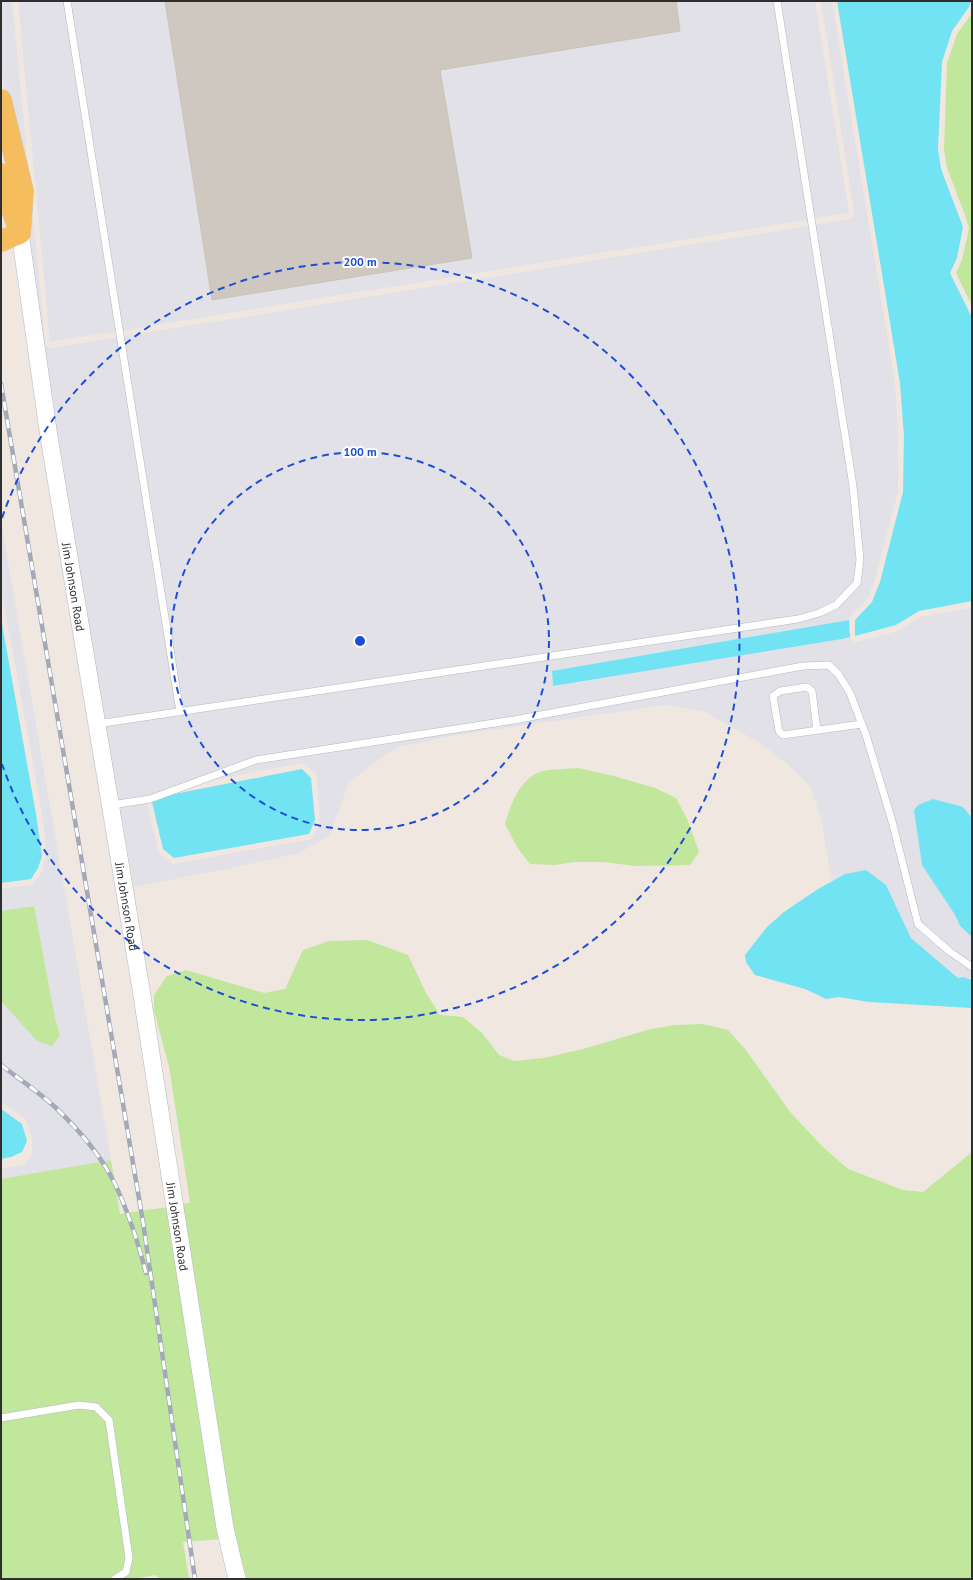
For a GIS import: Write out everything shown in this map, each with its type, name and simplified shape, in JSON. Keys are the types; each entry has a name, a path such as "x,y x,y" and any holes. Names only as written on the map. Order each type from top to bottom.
{"main road":[{"name":"Jim Johnson Road","path":"1,100 24,191 11,232"},
{"name":"Jim Johnson Road","path":"1,174 6,193 11,232"},
{"path":"1,241 11,232"}],"street":[{"name":"Jim Johnson Road","path":"11,232 49,437 97,724 225,1528 237,1579"}],"lane":[{"path":"67,1 180,712"},
{"path":"97,724 798,619 819,613 836,605 857,583 860,560 853,486 777,1"},
{"path":"110,806 150,799 256,760 514,720 803,666 829,665 839,675 850,693 862,724 892,821 918,924 949,951 972,967"},
{"path":"817,730 812,691 807,687 780,691 773,696 778,731 783,736 862,724"},
{"path":"1,1418 79,1405 96,1407 109,1420 129,1558 126,1572 115,1579"}],"shaded area":[{"path":"1,1 12,1 45,342 46,346 51,348 850,219 854,216 854,212 821,1 832,1 895,383 898,432 898,491 875,579 868,598 851,615 849,620 553,671 553,686 850,637 852,641 857,642 898,631 920,617 972,608 972,818 963,807 944,899 955,915 960,926 972,937 972,980 963,977 959,978 911,938 886,885 866,870 845,874 832,881 821,819 811,787 785,762 757,741 703,711 666,705 456,735 398,747 374,763 348,784 330,835 299,853 134,887 55,436 28,238 30,189 1,73","holes":["301,763 306,764 316,774 317,778 320,822 312,839 173,864 158,851 147,803 147,799 150,796 163,790"]},
{"path":"18,1 815,1 849,213 50,342"},
{"path":"1,522 111,1160 1,1179 1,1169 24,1165 32,1155 32,1139 25,1118 1,1102 1,1001 37,1041 60,1035 55,1018 34,906 1,911 1,889 33,885 42,872 47,855 42,813 1,587"}],"green space":[{"path":"972,13 972,306 956,273 962,260 969,228 947,168 944,149 947,63 957,34"},
{"path":"578,768 614,776 655,788 676,798 688,821 699,852 690,865 635,866 604,862 574,862 555,865 530,864 517,847 505,824 510,808 518,792 522,785 535,774 547,770"},
{"path":"34,906 55,1018 60,1035 52,1046 37,1041 1,1001 1,911"},
{"path":"367,940 408,955 426,993 440,1015 463,1017 482,1033 499,1055 514,1061 544,1058 583,1049 651,1029 675,1025 702,1024 728,1030 745,1049 791,1113 822,1146 848,1169 903,1190 923,1192 972,1152 972,1579 247,1579 234,1538 181,1204 190,1203 169,1066 154,1011 154,995 167,976 186,970 264,993 285,989 303,950 329,941"},
{"path":"111,1160 120,1214 168,1207 221,1539 183,1542 189,1579 160,1579 156,1575 133,1579 1,1579 1,1179"}],"water":[{"path":"837,1 971,1 969,7 952,31 942,62 938,149 941,169 963,227 957,258 950,273 972,318 972,601 919,611 896,625 855,636 855,620 872,602 880,582 903,492 904,436 900,383"},
{"path":"1,618 36,814 42,856 38,868 31,879 1,883"},
{"path":"849,620 850,637 842,639 553,686 552,671"},
{"path":"302,769 311,778 315,820 309,834 174,858 163,849 152,802 164,796"},
{"path":"933,799 963,807 972,818 972,937 960,926 955,915 922,865 914,810 918,805"},
{"path":"866,870 886,885 911,938 958,978 963,977 972,980 972,1008 869,1002 839,997 826,999 805,989 755,975 746,962 745,955 767,927 784,912 818,889 845,874"},
{"path":"1,1109 22,1124 27,1141 22,1152 11,1157 1,1159"}],"building":[{"path":"165,1 676,1 680,31 440,70 472,258 212,300"}],"railway":[{"path":"1,384 143,1222 195,1579"},
{"path":"1,1065 56,1108 80,1133 109,1172 124,1204 146,1273"}]}
